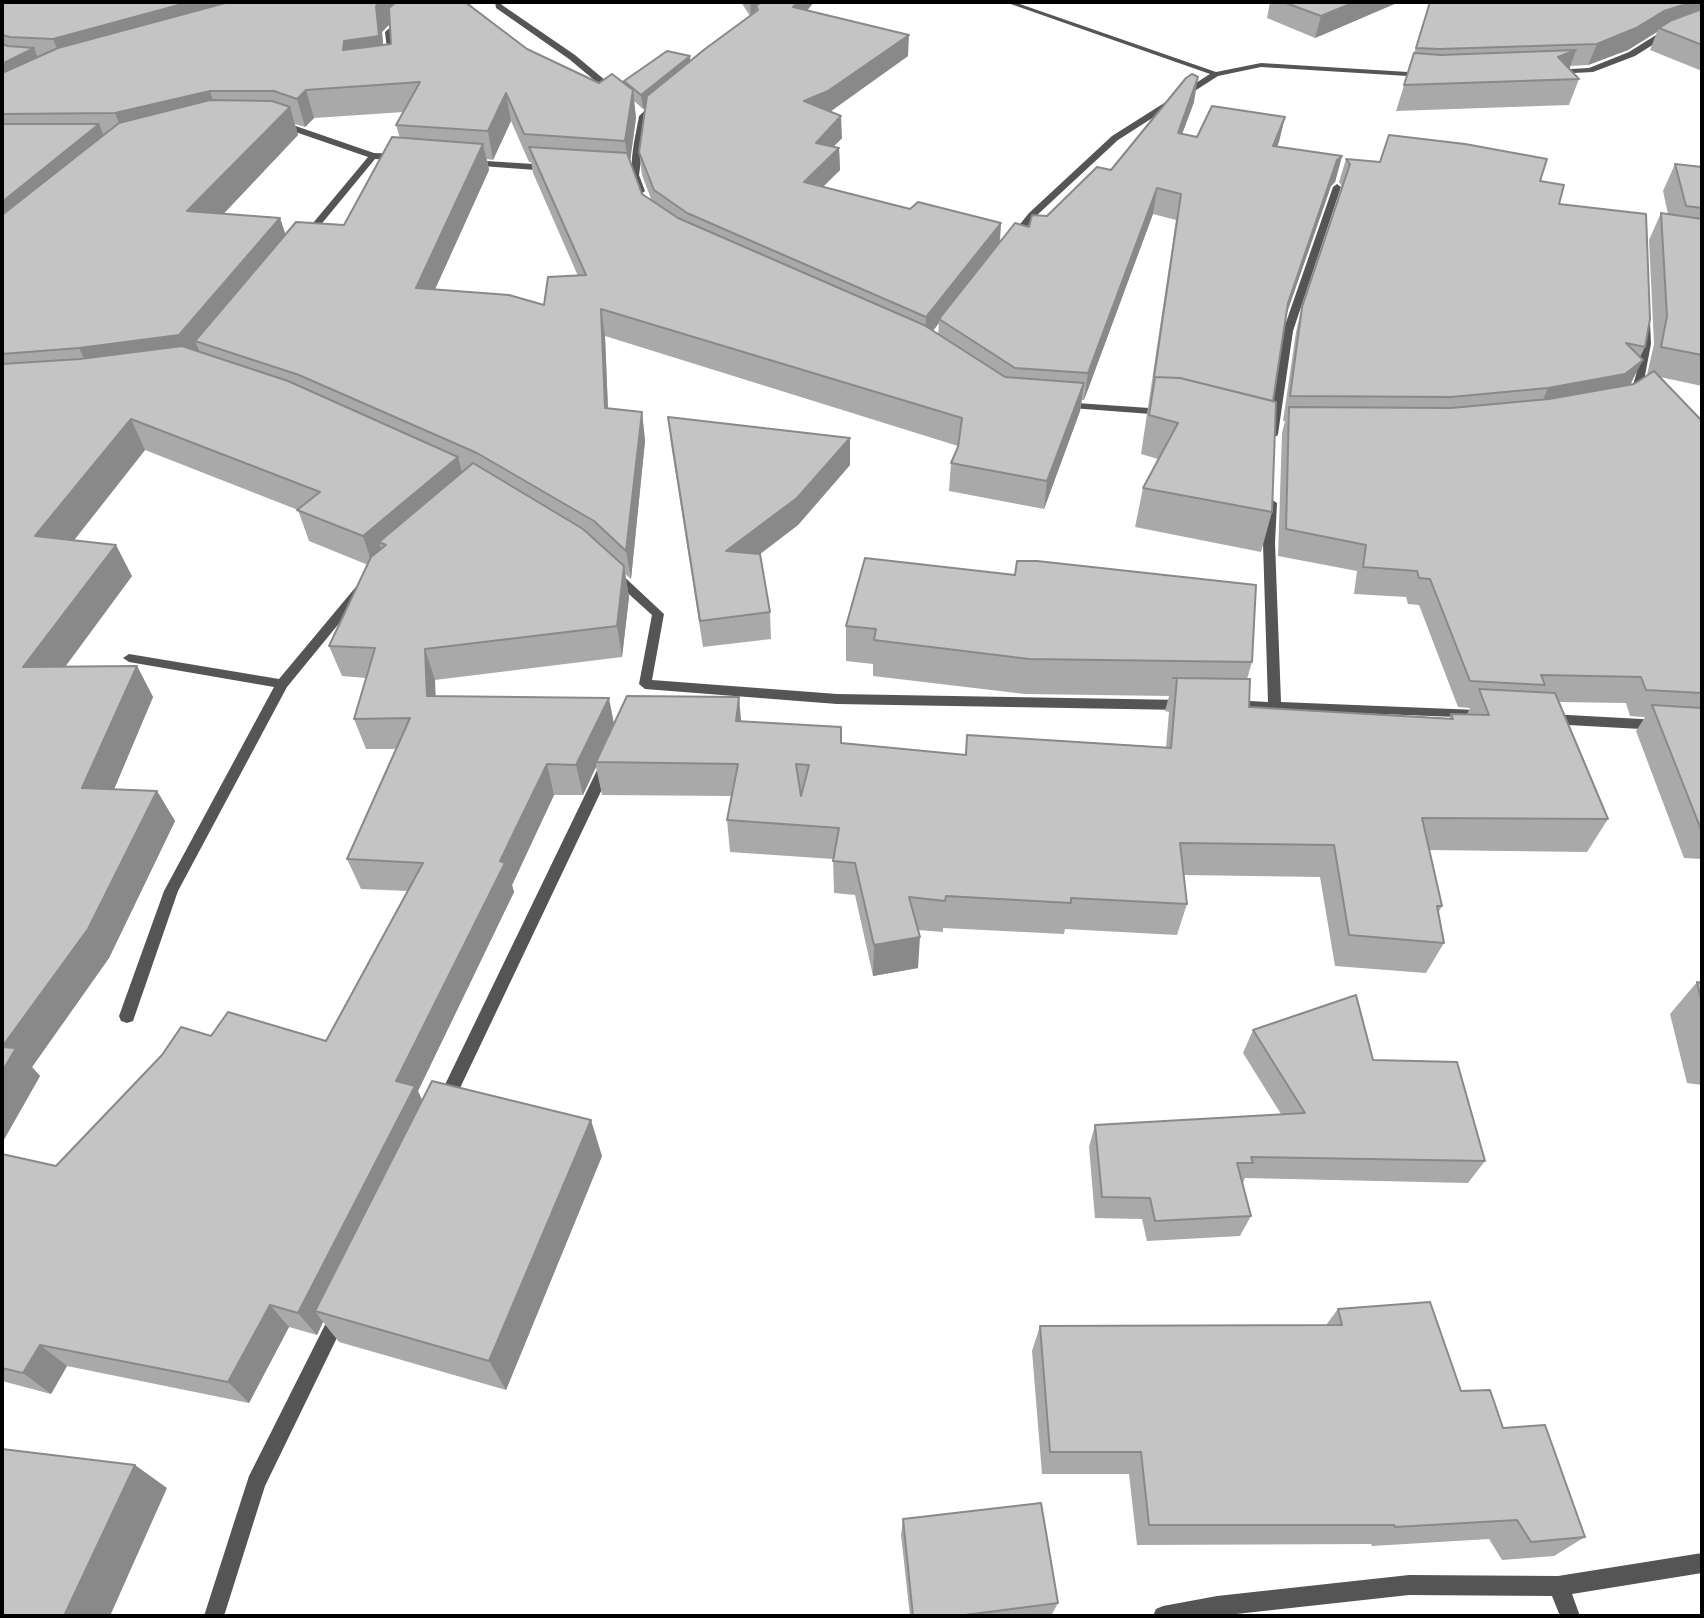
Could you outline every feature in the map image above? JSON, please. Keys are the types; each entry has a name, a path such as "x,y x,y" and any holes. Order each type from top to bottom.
{"street":[{"path":"380,69 392,67 389,32 409,14 417,2"},
{"path":"498,2 514,19 572,57 623,99"},
{"path":"1011,2 1216,74"},
{"path":"1539,72 1590,70 1632,54 1658,37 1702,22"},
{"path":"1008,246 1032,215 1115,138 1216,74 1261,65 1433,76"},
{"path":"646,205 635,175 643,116 663,99"},
{"path":"633,107 643,116"},
{"path":"270,124 282,124 373,156 414,159"},
{"path":"302,242 373,156"},
{"path":"456,162 566,170"},
{"path":"621,174 635,175"},
{"path":"1287,428 1270,437 1288,331 1337,187"},
{"path":"1617,405 1637,391 1646,344 1645,316"},
{"path":"1049,404 1172,412"},
{"path":"1271,490 1269,543 1275,705"},
{"path":"603,564 658,614 642,690 838,699 1192,705"},
{"path":"127,1016 171,891 282,684 358,590 378,573"},
{"path":"129,658 282,684"},
{"path":"1220,705 1275,705 1486,716"},
{"path":"1540,719 1675,726"},
{"path":"439,1115 616,745"},
{"path":"214,1616 256,1483 347,1299"},
{"path":"1163,1616 1217,1606 1409,1585 1558,1586 1702,1563"},
{"path":"1558,1586 1570,1616"}],"building":[{"path":"2,2 190,2 53,39 2,35"},
{"path":"229,2 380,2 376,6 379,36 344,41 343,50 391,44 389,8 396,2 465,2 527,49 599,83 612,74 633,90 625,141 524,134 506,93 488,131 396,125 420,82 306,90 297,99 274,91 210,91 115,113 2,114 2,73 58,48"},
{"path":"761,2 797,2 793,7 909,35 828,91 804,101 841,116 816,143 839,148 804,182 910,209 918,202 1001,223 926,317 687,213 654,190 639,152 647,96 758,10 756,6"},
{"path":"1283,2 1355,2 1321,16"},
{"path":"1430,2 1693,2 1664,11 1636,28 1597,44 1416,48"},
{"path":"1702,9 1702,45 1659,28 1672,20"},
{"path":"2,44 8,46 34,48 2,64"},
{"path":"1576,50 1558,57 1579,79 1404,85 1414,53 1441,55"},
{"path":"667,51 690,56 641,95 624,81"},
{"path":"1192,74 1198,77 1178,133 1197,137 1212,106 1285,117 1273,146 1342,156 1337,160 1288,303 1273,401 1180,378 1154,377 1181,194 1157,188 1088,373 1015,368 939,319 1015,223 1029,227 1032,215 1047,216 1097,167 1111,170"},
{"path":"210,100 272,101 290,107 187,211 280,218 179,335 79,348 2,354 2,215 119,123"},
{"path":"2,124 99,124 2,202"},
{"path":"1389,135 1465,144 1547,159 1540,181 1564,185 1559,204 1646,214 1650,319 1645,347 1626,343 1643,360 1625,374 1548,388 1451,397 1290,396 1302,307 1350,164 1346,159 1380,162"},
{"path":"392,137 483,144 416,288 509,295 544,305 548,277 586,275 529,147 627,153 642,194 678,218 924,325 1005,377 1084,383 1047,481 951,463 958,447 962,418 601,309 605,408 642,412 626,551 594,521 477,453 299,375 195,341 296,222 344,225"},
{"path":"1675,164 1702,167 1702,208 1686,206"},
{"path":"1661,213 1702,219 1702,355 1661,347 1667,316"},
{"path":"182,346 288,381 458,457 363,536 297,510 320,492 131,419 35,536 116,545 23,667 137,666 82,788 157,791 88,929 2,1047 2,364 80,359"},
{"path":"1654,371 1702,421 1702,693 1646,690 1641,677 1541,675 1545,685 1470,681 1430,579 1419,578 1417,571 1363,567 1366,545 1286,529 1289,407 1451,408 1549,399 1634,384"},
{"path":"1155,377 1180,378 1276,402 1272,512 1143,488 1178,423 1149,415"},
{"path":"668,417 850,438 797,498 726,551 760,554 770,612 700,621"},
{"path":"473,463 583,529 624,566 617,626 425,649 427,696 609,698 576,765 547,764 500,861 505,863 396,1081 415,1086 298,1313 270,1305 228,1382 40,1345 23,1373 2,1368 2,1154 56,1166 162,1055 181,1027 211,1036 228,1012 326,1041 423,863 347,859 410,718 354,719 375,648 329,646 371,557 386,545 379,542"},
{"path":"865,558 1015,575 1017,561 1037,561 1256,585 1252,662 1029,659 874,640 876,629 846,626"},
{"path":"1177,678 1250,679 1249,707 1453,719 1451,714 1489,715 1479,689 1555,693 1608,819 1422,818 1442,906 1437,906 1444,943 1349,935 1334,845 1180,843 1187,904 1071,898 1071,903 946,896 945,901 909,897 920,937 874,945 855,863 833,861 839,828 727,820 738,764 596,762 627,696 739,697 736,721 841,727 841,743 966,755 967,735 1171,748","holes":["796,764 809,765 801,796"]},
{"path":"1652,705 1702,708 1702,832"},
{"path":"1697,982 1702,983 1702,1003"},
{"path":"1356,995 1373,1060 1457,1062 1485,1161 1251,1157 1253,1163 1237,1163 1251,1216 1155,1221 1150,1198 1102,1197 1095,1125 1305,1113 1253,1030"},
{"path":"2,1047 16,1048 2,1072"},
{"path":"432,1081 591,1120 489,1361 315,1311"},
{"path":"1430,1302 1461,1391 1490,1390 1503,1428 1545,1425 1585,1537 1531,1542 1517,1520 1395,1527 1149,1525 1141,1452 1050,1452 1040,1326 1342,1325 1338,1309"},
{"path":"2,1449 135,1465 64,1616 2,1616"},
{"path":"1041,1503 1058,1603 957,1616 913,1616 903,1519"}]}
